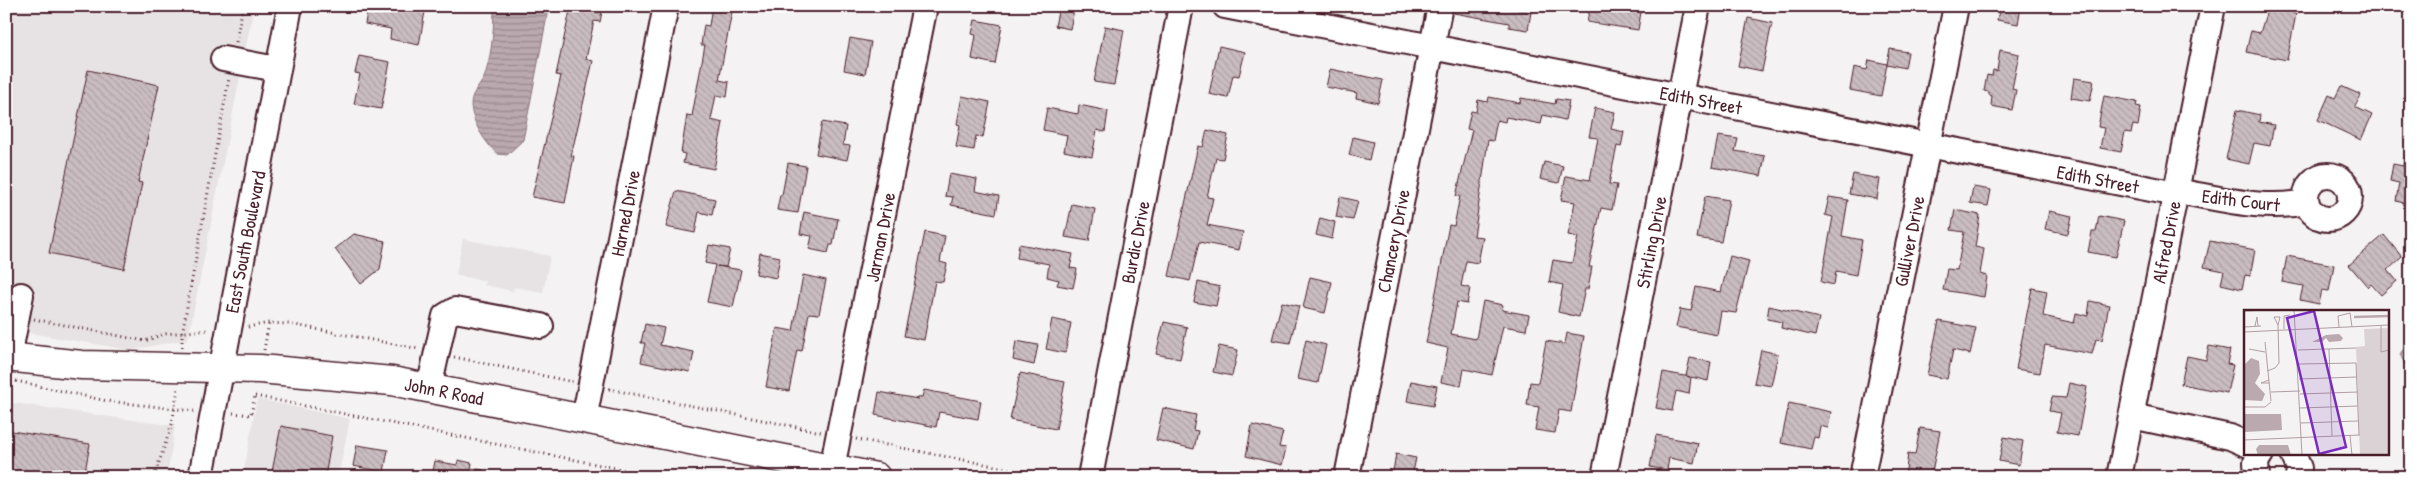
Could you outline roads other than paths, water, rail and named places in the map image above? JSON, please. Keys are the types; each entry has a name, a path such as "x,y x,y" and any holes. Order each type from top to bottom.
{"main road":[{"name":"John R Road","path":"8,365 260,369 348,376 429,388 876,477"}],"street":[{"name":"East South Boulevard","path":"201,477 290,6"},
{"name":"Harned Drive","path":"584,419 666,6"},
{"name":"Jarman Drive","path":"832,468 925,6"},
{"name":"Burdic Drive","path":"1090,477 1181,6"},
{"name":"Edith Street","path":"1225,6 2176,192"},
{"name":"Chancery Drive","path":"1347,477 1440,6"},
{"name":"Stirling Drive","path":"1604,477 1698,6"},
{"name":"Gulliver Drive","path":"1862,477 1956,6"},
{"name":"Alfred Drive","path":"2119,477 2213,6"},
{"path":"228,60 277,69"},
{"name":"Edith Court","path":"2176,192 2263,206 2285,207 2306,202"},
{"path":"8,365 21,296"},
{"path":"429,388 445,316 455,310 541,326"},
{"path":"2132,416 2230,436 2244,443"},
{"path":"2256,477 2256,462 2260,456"},
{"path":"2294,456 2299,468 2298,477"}]}
